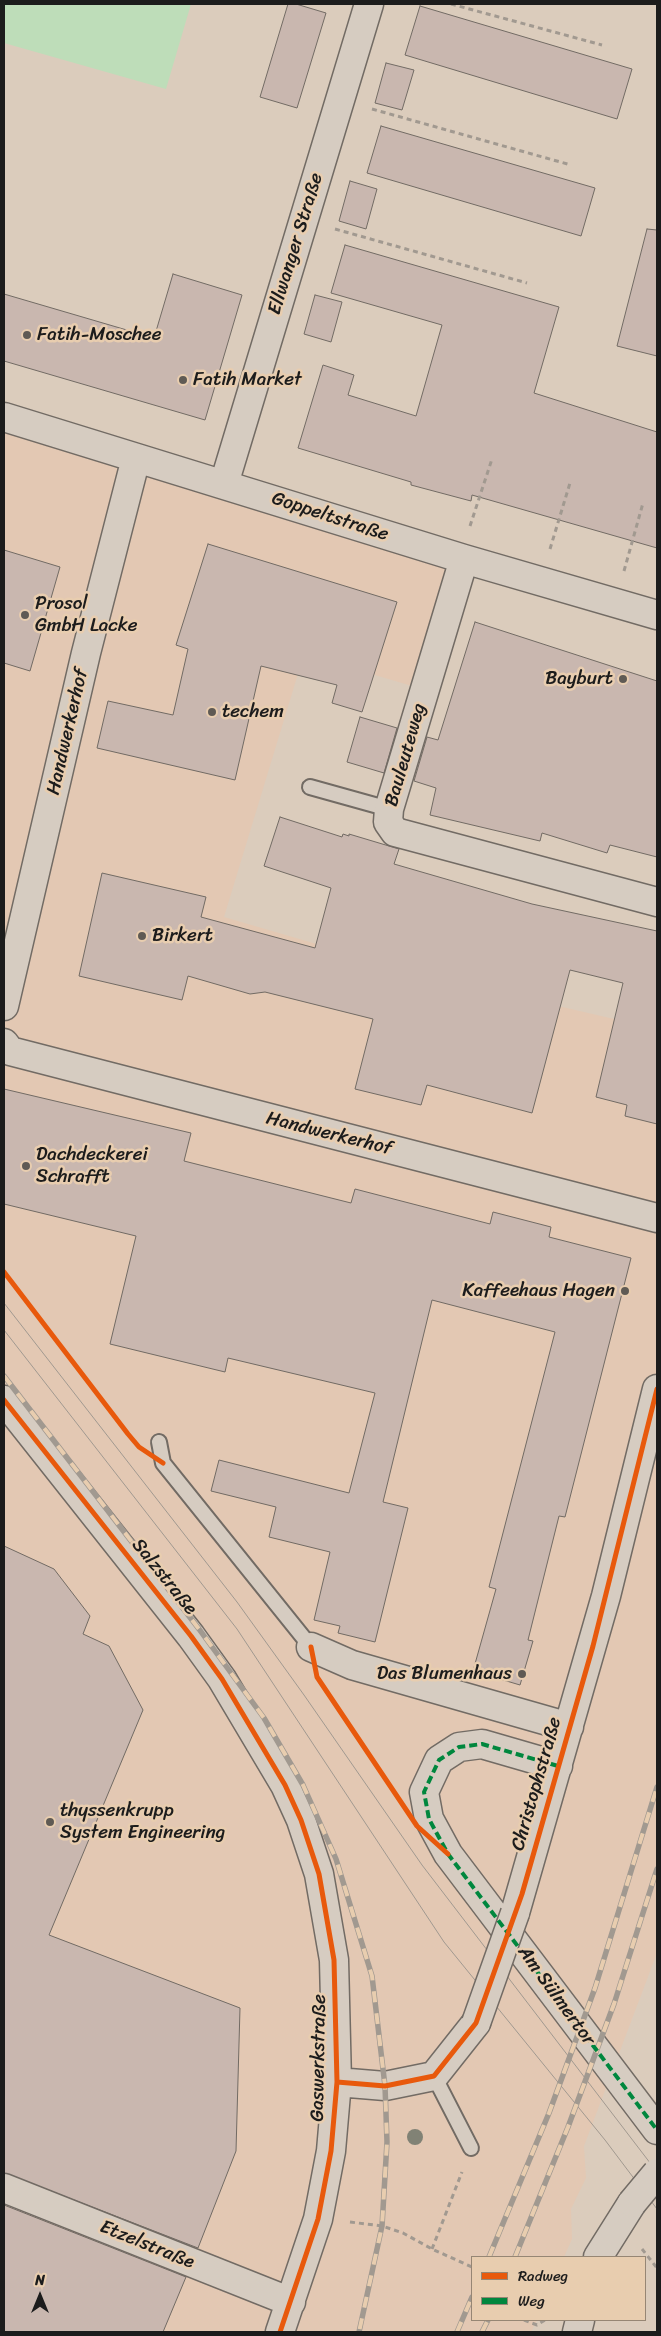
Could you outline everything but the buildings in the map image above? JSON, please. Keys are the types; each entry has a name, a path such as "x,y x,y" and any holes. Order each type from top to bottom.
{"street":[{"name":"Ellwanger Straße","path":"224,484 369,4"},
{"name":"Goppeltstraße","path":"4,417 462,558 657,615"},
{"name":"Handwerkerhof","path":"4,1006 86,653 136,458"},
{"name":"Bauleuteweg","path":"462,558 389,809 388,822 394,832 657,902"},
{"name":"Handwerkerhof","path":"4,1043 10,1051 657,1218"},
{"name":"Christophstraße","path":"434,2076 476,2023 515,1913 606,1596 657,1389"},
{"name":"Salzstraße","path":"4,1400 191,1636 222,1679 285,1785"},
{"path":"311,1647 352,1665 569,1727"},
{"name":"Am Sülmertor","path":"558,1766 482,1744 459,1747 439,1760 424,1792 429,1819 448,1854 639,2109 657,2130"},
{"name":"Gaswerkstraße","path":"280,2332 318,2219 331,2151 337,2082 334,1960 319,1874 301,1820 285,1785"},
{"path":"337,2082 385,2086 434,2076"},
{"path":"599,2256 632,2204 657,2173"},
{"name":"Etzelstraße","path":"4,2188 291,2302"}],"lane":[{"path":"310,787 389,809"},
{"path":"159,1442 162,1463 311,1647"},
{"path":"434,2076 471,2148"}],"path":[{"path":"451,4 602,45"},
{"path":"340,100 571,165"},
{"path":"303,219 527,283"},
{"path":"462,558 492,459"},
{"path":"540,581 570,483"},
{"path":"614,603 643,503"},
{"path":"432,2249 471,2148"},
{"path":"382,2226 403,2233 432,2249 471,2267"},
{"path":"527,2321 537,2325 543,2321"}],"shaded area":[{"path":"4,412 451,568 412,686 304,654 224,917 416,973 657,1029 657,1953 584,2146 586,2178 571,2209 572,2239 564,2256 471,2256 471,2321 536,2321 531,2332 4,2332"}],"green space":[{"path":"4,4 191,4 166,89 4,43"}],"tram line":[{"path":"4,1303 237,1602 422,1865 657,2172"},
{"path":"4,1330 237,1629 444,1942 605,2140 657,2209"}],"railway":[{"path":"4,1376 199,1629 264,1718 303,1785 336,1859 372,1976 385,2086 387,2142 382,2226 359,2332"},
{"path":"489,2256 549,2113 595,1988 657,1787"},
{"path":"515,2256 568,2127 614,2004 657,1869"},
{"path":"457,2332 471,2299"},
{"path":"482,2332 488,2321"}],"marked path":[{"path":"558,1766 482,1744 459,1747 439,1760 424,1792 429,1819 448,1854 657,2130"}],"cycle path":[{"path":"4,1272 128,1434 139,1447 163,1463"},
{"path":"337,2082 385,2086 434,2076 476,2023 522,1894 593,1646 657,1389"},
{"path":"4,1400 191,1636 222,1679 285,1785 301,1820 319,1874 334,1960 337,2082 331,2151 318,2219 280,2332"},
{"path":"311,1647 317,1677 417,1826 448,1854"}],"place":[{"name":"Fatih-Moschee","path":"27,335"},
{"name":"Fatih Market","path":"183,380"},
{"name":"Prosol GmbH Lacke","path":"25,615"},
{"name":"Bayburt","path":"623,679"},
{"name":"techem","path":"212,712"},
{"name":"Birkert","path":"142,936"},
{"name":"Dachdeckerei Schrafft","path":"26,1166"},
{"name":"Kaffeehaus Hagen","path":"625,1291"},
{"name":"Das Blumenhaus","path":"522,1674"},
{"name":"thyssenkrupp System Engineering","path":"50,1822"}]}
